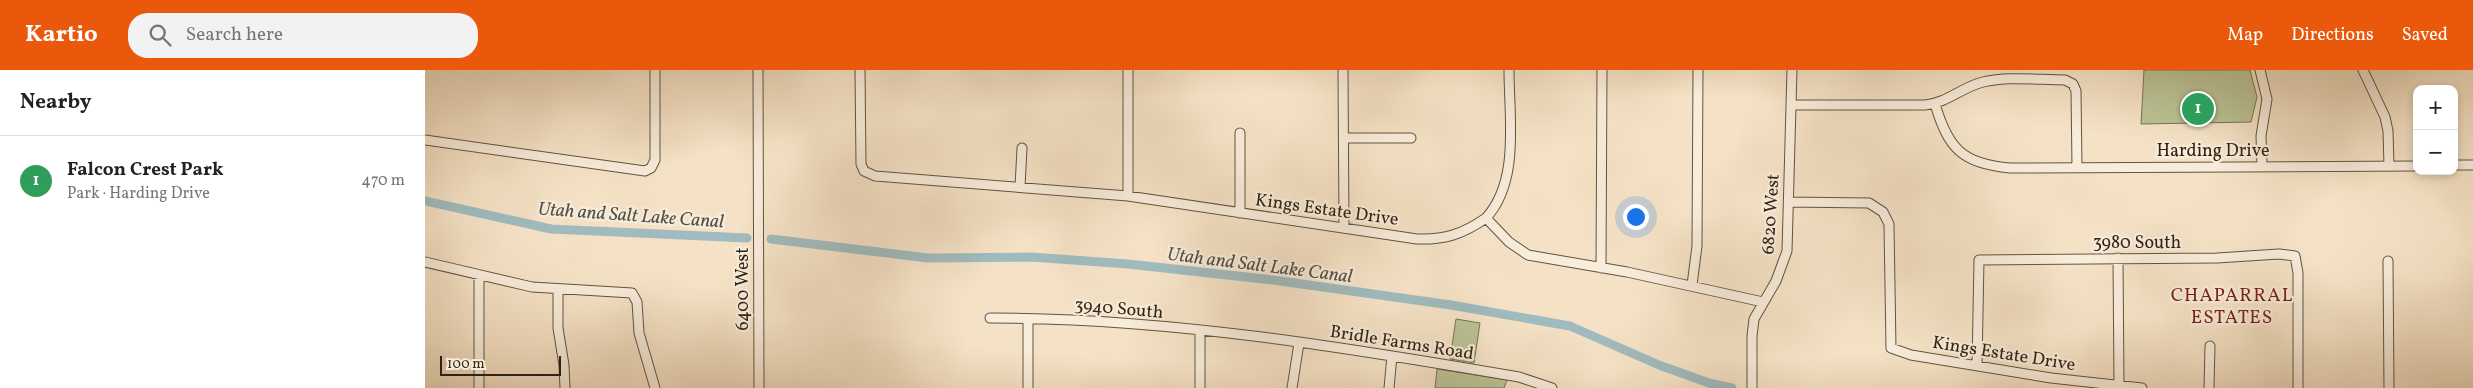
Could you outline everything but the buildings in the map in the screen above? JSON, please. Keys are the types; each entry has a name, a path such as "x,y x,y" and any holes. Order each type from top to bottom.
{"street":[{"path":"425,140 639,172 651,168 655,157 655,70"},
{"name":"6400 West","path":"758,70 759,388"},
{"name":"Kings Estate Drive","path":"861,70 861,160 864,171 875,176 1127,196 1417,239 1437,240 1457,236 1486,218"},
{"path":"1127,196 1128,70"},
{"path":"1343,70 1344,228"},
{"path":"1509,70 1508,177 1500,198 1486,218 1509,242 1528,255 1692,286 1763,302"},
{"path":"1601,268 1602,70"},
{"path":"1692,286 1697,246 1698,70"},
{"name":"6820 West","path":"1752,385 1751,336 1754,319 1775,280 1787,251 1792,70"},
{"path":"2260,70 2267,99 2261,136 2262,166"},
{"path":"2363,70 2387,124 2389,166"},
{"path":"1792,105 1935,104 1969,87 1991,80 2065,80 2071,82 2075,87 2077,167"},
{"name":"Harding Drive","path":"1935,104 1947,137 1969,159 1987,166 2010,168 2413,166"},
{"path":"1241,133 1241,213"},
{"path":"1344,138 1411,138"},
{"path":"1020,187 1022,148"},
{"path":"2458,165 2473,165"},
{"name":"Kings Estate Drive","path":"1789,202 1869,203 1883,212 1889,224 1891,348 1911,355 1977,366 2142,388"},
{"name":"3980 South","path":"1977,366 1979,260 2217,258 2279,254 2295,256 2298,273 2298,388"},
{"path":"2118,258 2119,386"},
{"path":"2389,261 2389,388"},
{"path":"425,262 479,276 558,289 632,293 637,302 639,333 655,388"},
{"path":"479,276 479,388"},
{"path":"558,289 558,328 564,365 565,388"},
{"name":"3940 South","path":"990,318 1063,319 1246,334"},
{"path":"1028,318 1028,388"},
{"path":"1200,331 1201,388"},
{"name":"Bridle Farms Road","path":"1246,334 1519,377 1553,388"},
{"path":"1292,388 1299,343"},
{"path":"2209,388 2210,346"},
{"path":"1389,388 1392,356"}],"green space":[{"path":"2144,70 2250,70 2257,97 2251,122 2141,124"},
{"path":"1456,319 1480,323 1474,363 1450,359"},
{"path":"1437,369 1507,380 1504,388 1435,388"}],"waterway":[{"name":"Utah and Salt Lake Canal","path":"425,201 551,229 747,238"},
{"name":"Utah and Salt Lake Canal","path":"771,239 928,258 1031,257 1128,264 1273,280 1451,305 1570,326 1659,365 1709,383 1732,388"}],"place":[{"name":"Falcon Crest Park","path":"2198,109"}],"district":[{"name":"CHAPARRAL ESTATES","path":"2232,305"}]}
